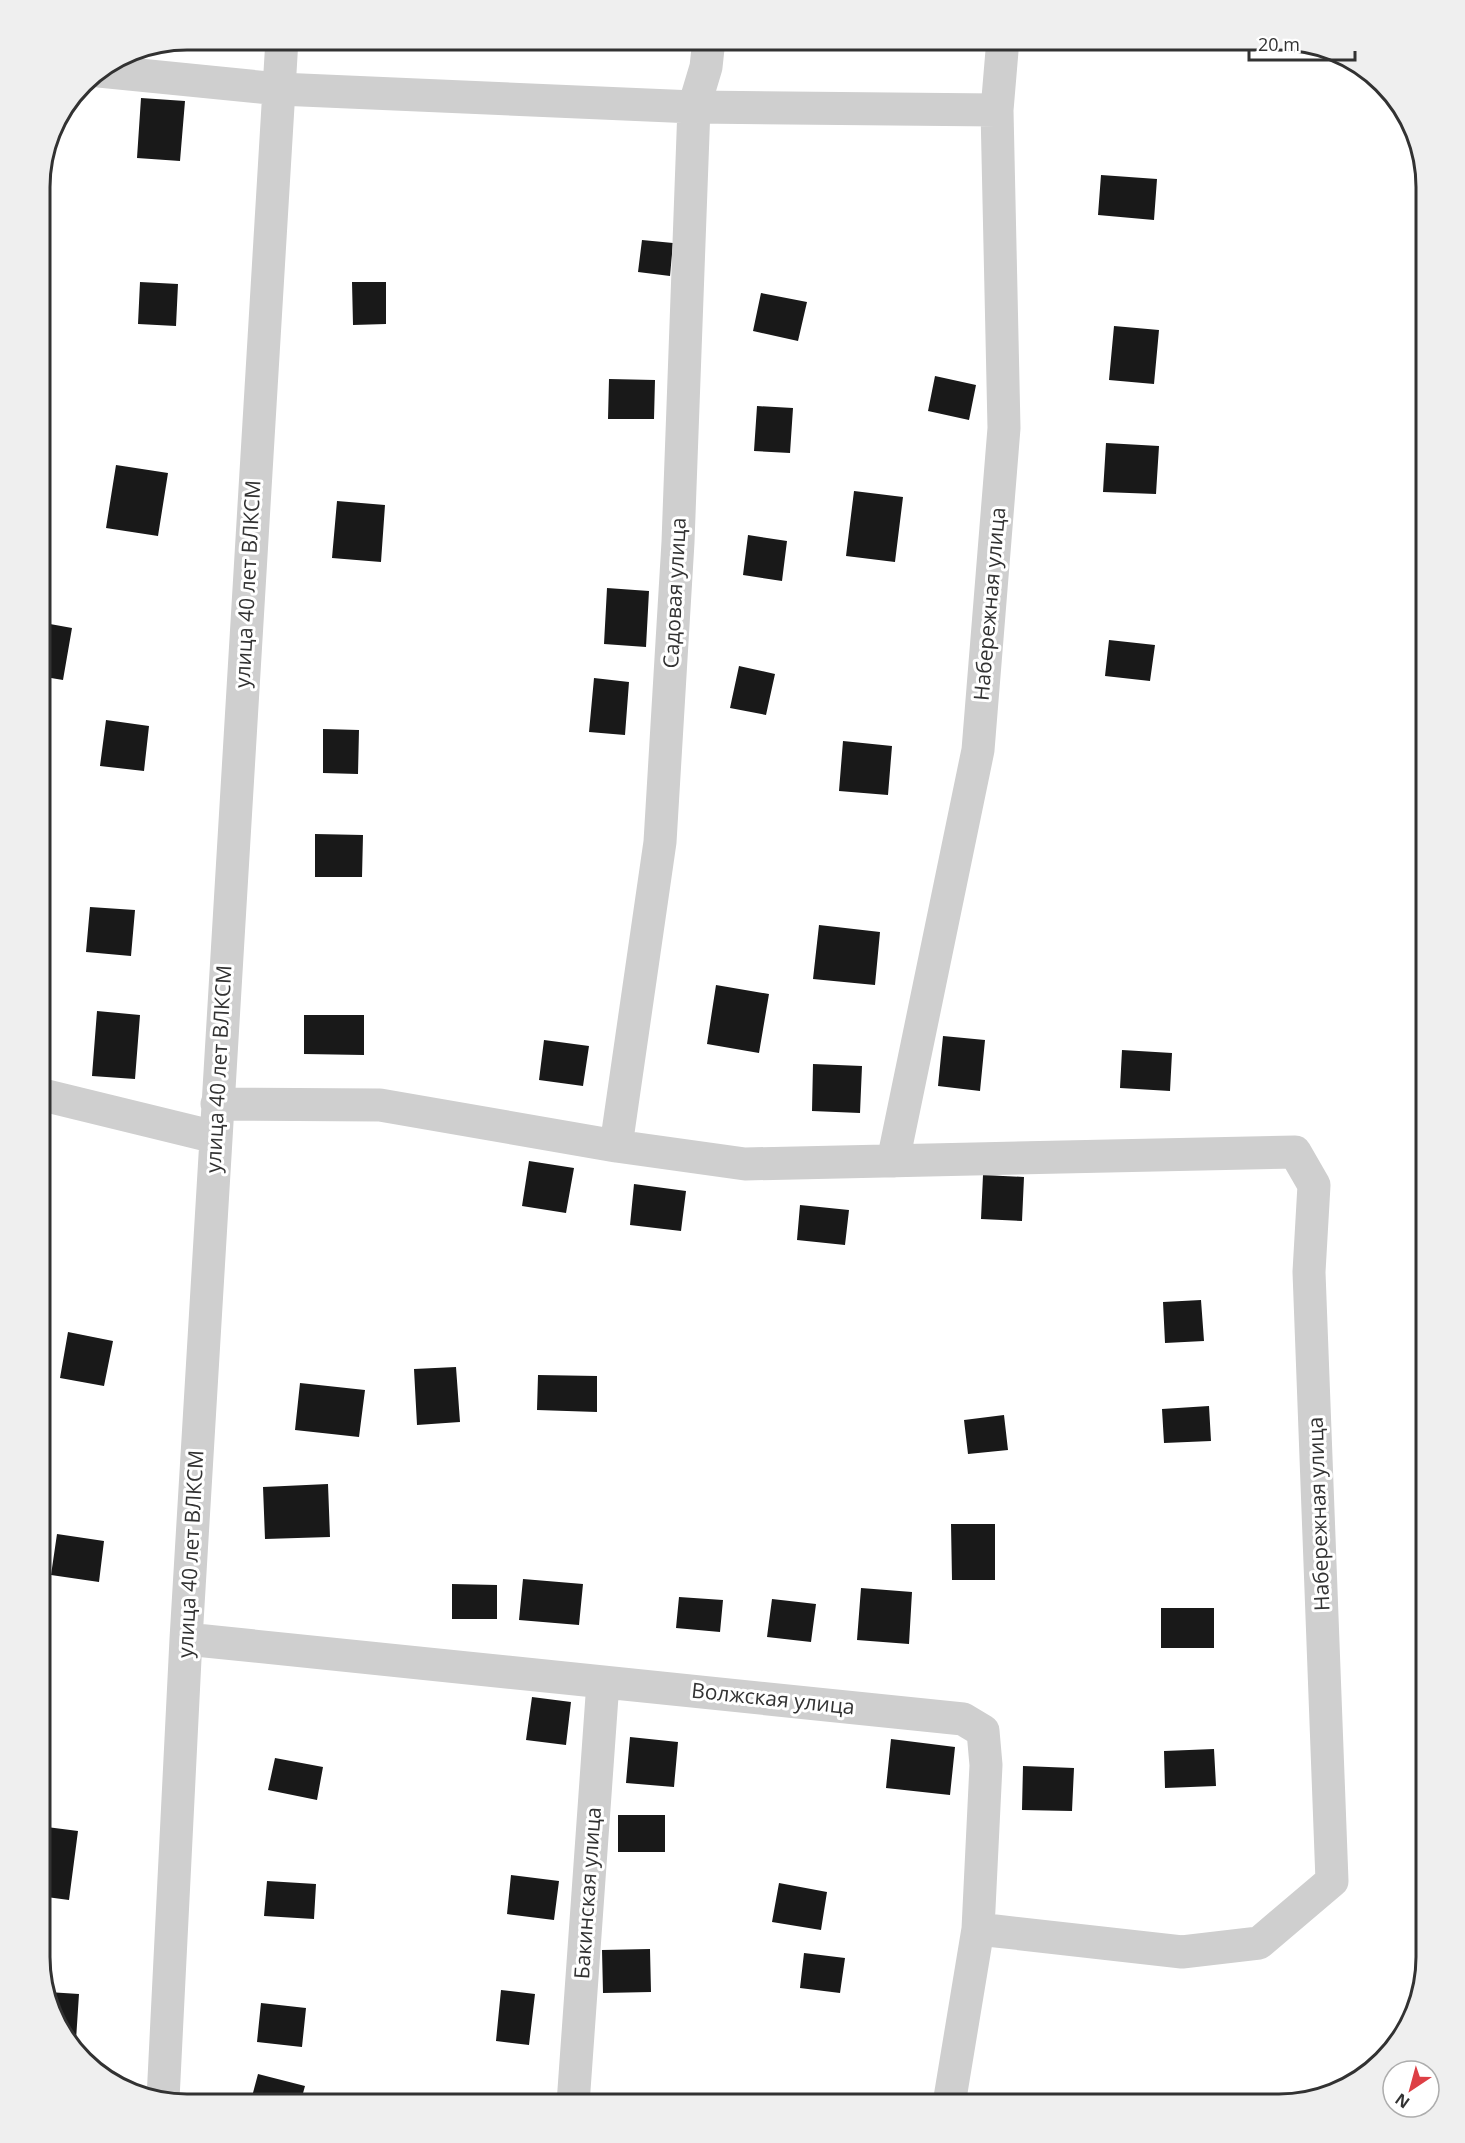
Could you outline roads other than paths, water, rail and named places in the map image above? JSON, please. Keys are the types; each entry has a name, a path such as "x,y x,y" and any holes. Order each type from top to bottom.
{"street":[{"name":"улица 40 лет ВЛКСМ","path":"163,2091 215,1137 281,49"},
{"name":"Садовая улица","path":"616,1146 660,842 678,542 694,107 706,67 709,49"},
{"name":"Набережная улица","path":"978,1929 1182,1953 1260,1943 1332,1881 1310,1272 1314,1185 1295,1152 892,1161 978,750 1004,428 997,110 1002,50"},
{"path":"111,72 279,89 694,107 997,110"},
{"path":"50,1097 215,1137"},
{"path":"217,1104 380,1105 616,1146 745,1164 892,1161"},
{"name":"Волжская улица","path":"186,1640 963,1719 983,1731 986,1765 978,1929 951,2094"},
{"name":"Бакинская улица","path":"574,2093 603,1682"}]}
